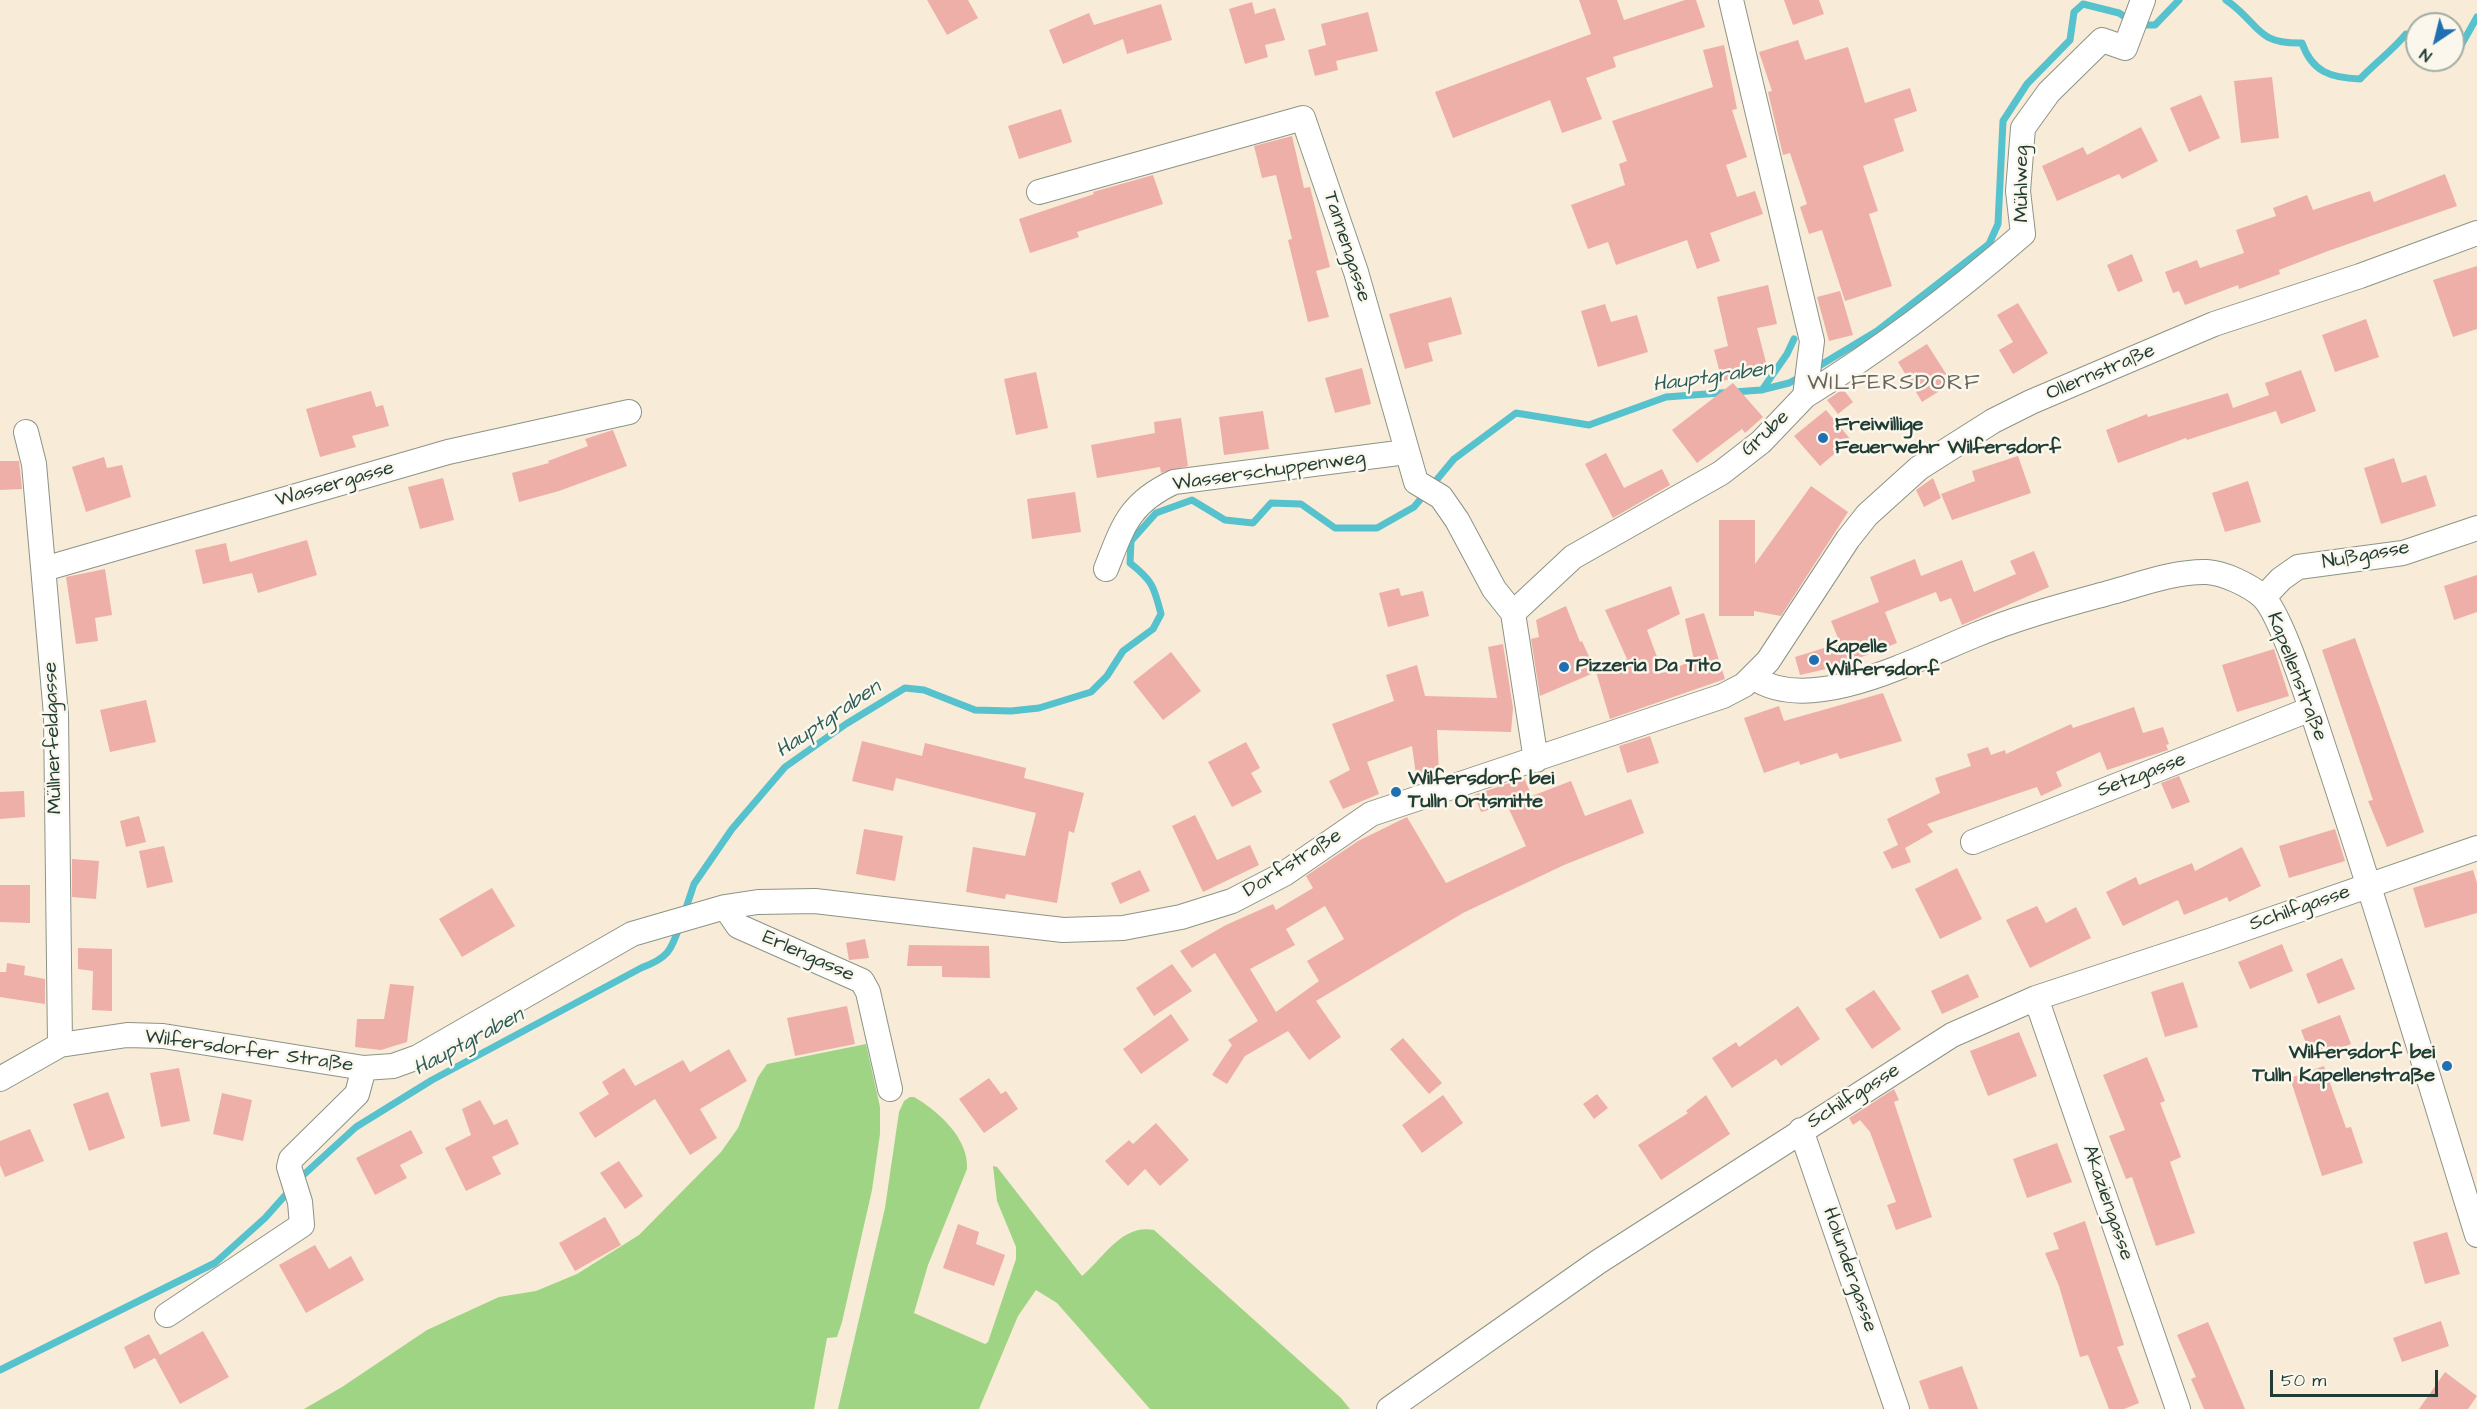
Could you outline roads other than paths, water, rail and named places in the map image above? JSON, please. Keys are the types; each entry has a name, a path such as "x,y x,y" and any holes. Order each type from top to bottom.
{"street":[{"path":"1731,0 1812,341 1806,390"},
{"name":"Mühlweg","path":"1806,390 1859,363 1911,326 2023,234 2018,191 2023,128 2049,92 2102,40 2125,48 2141,4"},
{"name":"Tannengasse","path":"1038,192 1303,118 1356,272 1416,482 1441,497 1457,520 1494,589 1513,614"},
{"name":"Ollernstraße","path":"1754,678 1768,661 1848,539 1867,515 1919,468 1993,422 2031,402 2214,324 2360,276 2477,232"},
{"name":"Grube","path":"1513,614 1573,557 1721,473 1761,442 1806,390"},
{"name":"Wassergasse","path":"44,569 448,452 629,412"},
{"name":"Müllnerfeldgasse","path":"27,432 34,464 56,715 60,1045"},
{"name":"Wasserschuppenweg","path":"1106,569 1126,519 1153,492 1174,482 1406,452"},
{"name":"Nußgasse","path":"2264,597 2281,579 2298,567 2403,553 2477,528"},
{"name":"Kapellenstraße","path":"1754,678 1774,688 1792,690 1834,686 1884,675 2022,617 2157,579 2208,572 2235,580 2264,597 2281,628 2311,709 2370,885 2477,1235"},
{"path":"1513,614 1536,760"},
{"name":"Dorfstraße","path":"632,933 696,914 758,902 815,901 1063,930 1123,928 1180,917 1232,901 1284,874 1371,814 1729,694 1754,678"},
{"name":"Setzgasse","path":"1973,842 2311,709"},
{"name":"Schilfgasse","path":"1389,1409 1598,1263 1952,1035 2036,998 2477,848"},
{"name":"Erlengasse","path":"725,907 738,926 862,981 868,992 890,1089"},
{"name":"Wilfersdorfer Straße","path":"0,1079 60,1045 127,1035 163,1036 364,1068 393,1066 418,1057 632,933"},
{"name":"Akaziengasse","path":"2036,998 2178,1409"},
{"name":"Wilfersdorfer Straße","path":"167,1315 302,1225 300,1202 291,1176 291,1159 357,1094 364,1068"},
{"name":"Holundergasse","path":"1801,1131 1897,1409"}],"waterway":[{"name":"Hauptgraben","path":"1814,369 1877,331 1989,244 1998,224 2003,121 2027,84 2070,40 2074,12 2083,4 2119,13 2137,25 2155,25 2179,0"},
{"name":"Hauptgraben","path":"2226,0 2266,36 2275,40 2302,43 2306,53 2317,67 2340,77 2360,79 2405,35"},
{"name":"Hauptgraben","path":"2465,38 2477,17"},
{"path":"1762,390 1787,354 1794,339"},
{"name":"Hauptgraben","path":"684,914 694,884 732,829 785,767 846,724 905,688 924,690 975,710 1011,711 1039,708 1091,692 1107,676 1123,651 1153,629 1161,614 1152,585 1130,563 1131,541 1156,513 1192,500 1225,520 1253,523 1271,503 1301,504 1335,528 1377,528 1414,507 1454,459 1516,413 1589,425 1666,397 1761,390 1789,383 1802,376"},
{"name":"Hauptgraben","path":"299,1179 356,1127 432,1080 657,961 671,947 680,925"},
{"name":"Hauptgraben","path":"0,1370 215,1263 265,1218 290,1190"}],"place":[{"name":"Freiwillige Feuerwehr Wilfersdorf","path":"1823,438"},
{"name":"Kapelle Wilfersdorf","path":"1814,660"},
{"name":"Pizzeria Da Tito","path":"1564,667"},
{"name":"Wilfersdorf bei Tulln Ortsmitte","path":"1396,792"},
{"name":"Wilfersdorf bei Tulln Kapellenstraße","path":"2447,1066"}],"district":[{"name":"WILFERSDORF","path":"1894,384"}]}
